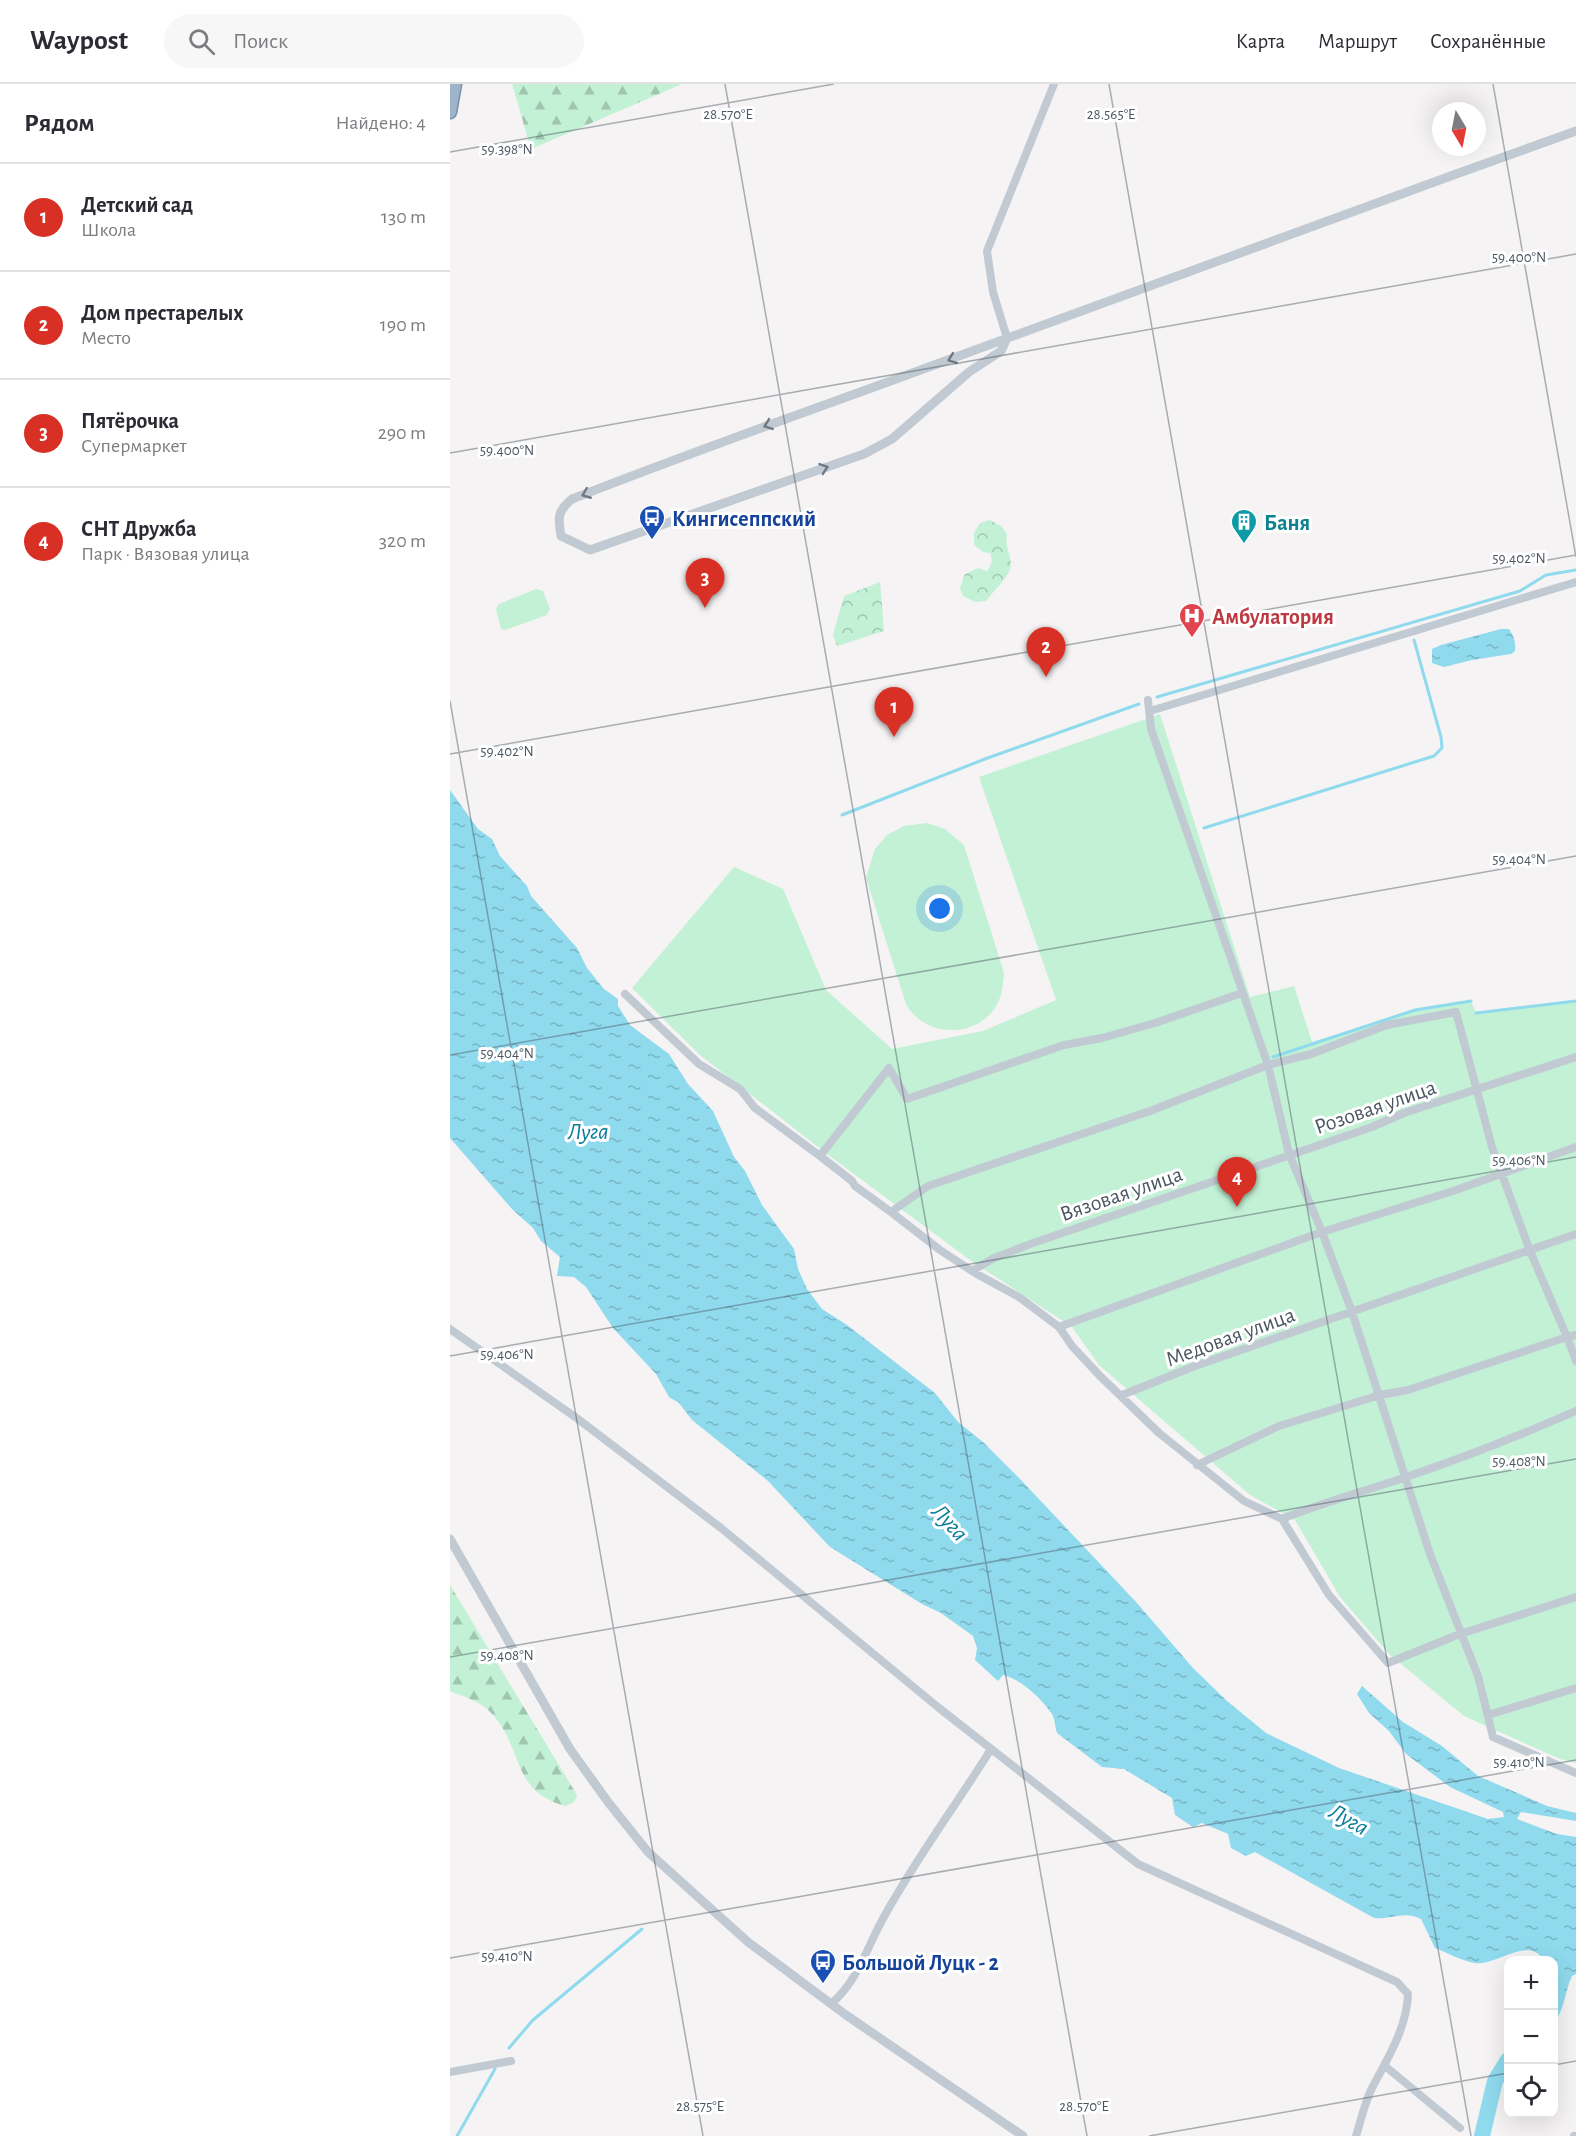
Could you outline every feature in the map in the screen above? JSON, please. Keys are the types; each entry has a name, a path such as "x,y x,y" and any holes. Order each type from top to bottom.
{"highway":[{"path":"450,112 455,84"}],"street":[{"path":"1054,84 987,251 993,292 1006,338 1001,351 969,372 892,439 864,454 590,550 561,536 557,516 562,507 572,499 1006,338 1576,131"},
{"path":"1150,711 1576,582"},
{"path":"1148,700 1151,729 1268,1065 1287,1155 1322,1232 1352,1312 1430,1554 1478,1676 1493,1737 1576,1773"},
{"path":"820,1156 889,1068 907,1099 1064,1045 1102,1038 1155,1023 1242,993"},
{"path":"625,994 699,1064 740,1089 755,1108 852,1180 855,1186 972,1271 1019,1297 1059,1327 1072,1346 1159,1433 1197,1465 1244,1502 1282,1519 1329,1595 1388,1663 1460,1634 1576,1597"},
{"path":"891,1212 928,1186 1150,1111 1268,1065 1311,1054 1388,1025 1456,1012 1502,1174 1530,1251 1576,1361"},
{"name":"Розовая улица","path":"1287,1155 1576,1058"},
{"path":"1059,1327 1322,1232 1502,1174 1576,1147"},
{"name":"Вязовая улица","path":"972,1271 994,1258 1033,1243 1287,1155"},
{"name":"Медовая улица","path":"1122,1395 1195,1366 1576,1234"},
{"path":"450,1329 578,1419 721,1528 991,1749 1138,1864 1396,1982 1408,1994 1408,2008 1385,2066 1372,2088 1356,2136"},
{"path":"1197,1465 1279,1426 1380,1395 1408,1390 1576,1335"},
{"path":"1282,1519 1498,1444 1576,1411"},
{"path":"450,1539 570,1749 608,1803 648,1852 748,1942 831,2004 1023,2136"},
{"path":"1488,1715 1576,1688"},
{"path":"831,2004 844,1992 865,1958 883,1916 991,1749"},
{"path":"450,2072 511,2061"},
{"path":"1385,2066 1460,2128"}],"green space":[{"path":"512,84 682,84 531,149"},
{"path":"990,520 1001,526 1007,534 1011,564 1005,578 986,601 975,602 963,596 960,588 965,574 978,568 987,571 991,565 990,553 983,552 974,545 974,533 980,523"},
{"path":"880,582 884,631 837,646 833,635 844,596"},
{"path":"536,589 543,591 550,609 547,615 505,630 501,629 496,609 499,604"},
{"path":"1160,714 1250,997 1294,986 1312,1042 1415,1010 1471,1001 1476,1013 1576,1001 1576,1763 1560,1759 1464,1716 1389,1654 1340,1597 1295,1520 1250,1495 1099,1365 1072,1327 970,1260 827,1154 700,1055 632,988 734,867 783,889 826,990 892,1049 983,1031 1056,1000 979,777"},
{"path":"927,823 945,829 964,845 1004,973 1001,996 995,1008 986,1018 962,1029 936,1028 924,1023 906,1004 866,878 875,849 887,835 904,826"},
{"path":"450,1585 577,1795 574,1802 566,1806 548,1799 535,1789 519,1765 500,1723 488,1710 475,1701 450,1691"}],"water":[{"path":"1501,629 1509,629 1513,637 1515,651 1511,654 1444,667 1432,663 1432,649"},
{"name":"Луга","path":"450,790 478,829 492,839 500,856 527,886 531,896 577,948 587,968 604,989 618,999 618,1006 630,1025 669,1054 688,1084 713,1111 734,1157 745,1171 762,1205 794,1249 798,1269 807,1289 822,1309 847,1325 935,1393 958,1422 983,1442 1021,1480 1137,1603 1193,1668 1227,1701 1266,1733 1339,1768 1488,1819 1504,1817 1503,1812 1450,1787 1406,1754 1389,1731 1369,1713 1357,1694 1362,1686 1403,1722 1442,1746 1478,1776 1547,1806 1576,1813 1576,1821 1521,1812 1517,1819 1557,1834 1576,1837 1576,1974 1572,1976 1558,2016 1558,1956 1540,1956 1530,1950 1512,1953 1484,1963 1470,1962 1455,1957 1435,1948 1421,1919 1409,1915 1374,1918 1255,1852 1246,1856 1231,1848 1228,1834 1202,1823 1193,1827 1175,1815 1172,1798 1124,1769 1102,1767 1057,1733 1052,1714 1030,1690 1003,1675 998,1681 975,1660 977,1648 973,1636 941,1613 922,1604 830,1547 768,1481 692,1420 679,1403 669,1397 656,1374 613,1328 586,1287 574,1277 557,1276 560,1257 541,1241 533,1228 512,1209 450,1138"}],"waterway":[{"path":"1157,697 1520,591 1546,575 1576,570"},
{"path":"1204,828 1434,756 1442,748 1441,737 1414,640"},
{"path":"842,815 985,759 1139,704"},
{"path":"1273,1057 1415,1010 1471,1001"},
{"path":"1476,1013 1576,1001"},
{"path":"509,2048 533,2020 642,1929"},
{"path":"1482,2136 1495,2081 1506,2064"},
{"path":"457,2136 495,2069"}],"place":[{"name":"Кингисеппский","path":"652,541"},
{"name":"Баня","path":"1244,545"},
{"name":"Пятёрочка","path":"705,608"},
{"name":"Амбулатория","path":"1192,639"},
{"name":"Дом престарелых","path":"1046,677"},
{"name":"Детский сад","path":"894,737"},
{"name":"СНТ Дружба","path":"1237,1207"},
{"name":"Большой Луцк - 2","path":"823,1985"}]}
